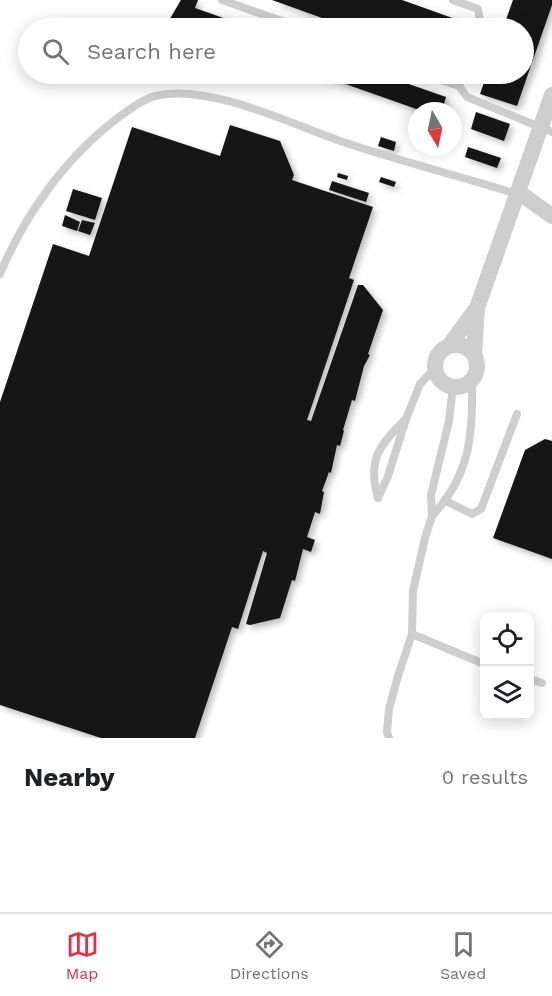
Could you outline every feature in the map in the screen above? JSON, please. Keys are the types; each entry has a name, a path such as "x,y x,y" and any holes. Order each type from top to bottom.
{"street":[{"path":"477,308 449,346 438,355 435,368 441,380 453,387 472,380 477,367 474,354 477,308 517,194 546,129 552,95"},
{"path":"517,194 524,196 552,216"},
{"path":"449,346 462,346 474,354"}],"lane":[{"path":"222,0 273,18"},
{"path":"453,0 478,9 480,18"},
{"path":"453,84 459,86 467,97 546,129"},
{"path":"0,274 12,245 28,217 68,165 108,125 154,96 175,94 219,98 344,142 517,194"},
{"path":"406,418 386,438 379,449 373,469 378,498 420,384 435,368"},
{"path":"432,516 446,501 462,469 473,425 472,380"},
{"path":"389,738 387,732 389,709 412,634 413,591 424,538 432,516 432,488 447,431 453,387"},
{"path":"446,501 472,514 481,509 517,414"},
{"path":"412,634 480,662"},
{"path":"534,680 542,683"}],"building":[{"path":"181,0 198,0 195,8 224,18 170,18"},
{"path":"272,0 402,0 452,18 322,18"},
{"path":"513,0 552,0 534,57 534,18 507,18"},
{"path":"345,84 409,84 446,97 445,102 408,102 408,106"},
{"path":"484,84 525,84 517,106 480,94"},
{"path":"476,112 510,124 504,141 471,129"},
{"path":"230,125 280,141 294,175 292,180 373,207 349,278 354,280 307,420 311,421 358,285 363,285 383,310 355,401 352,400 340,446 337,445 331,473 329,472 322,491 324,492 320,514 315,512 307,537 315,540 311,552 303,549 295,581 292,580 280,618 246,624 267,553 263,551 238,629 232,627 195,738 101,738 0,705 0,402 53,244 89,256 132,127 220,156"},
{"path":"381,137 396,142 394,151 378,146"},
{"path":"468,147 501,158 497,168 465,157"},
{"path":"338,173 348,176 347,180 337,177"},
{"path":"381,177 396,182 394,187 379,182"},
{"path":"332,181 369,193 366,202 329,190"},
{"path":"73,189 102,198 95,220 66,211"},
{"path":"65,215 80,222 77,231 62,226"},
{"path":"82,220 95,223 90,235 78,231"},
{"path":"545,439 552,441 552,559 493,538 525,450"}]}
